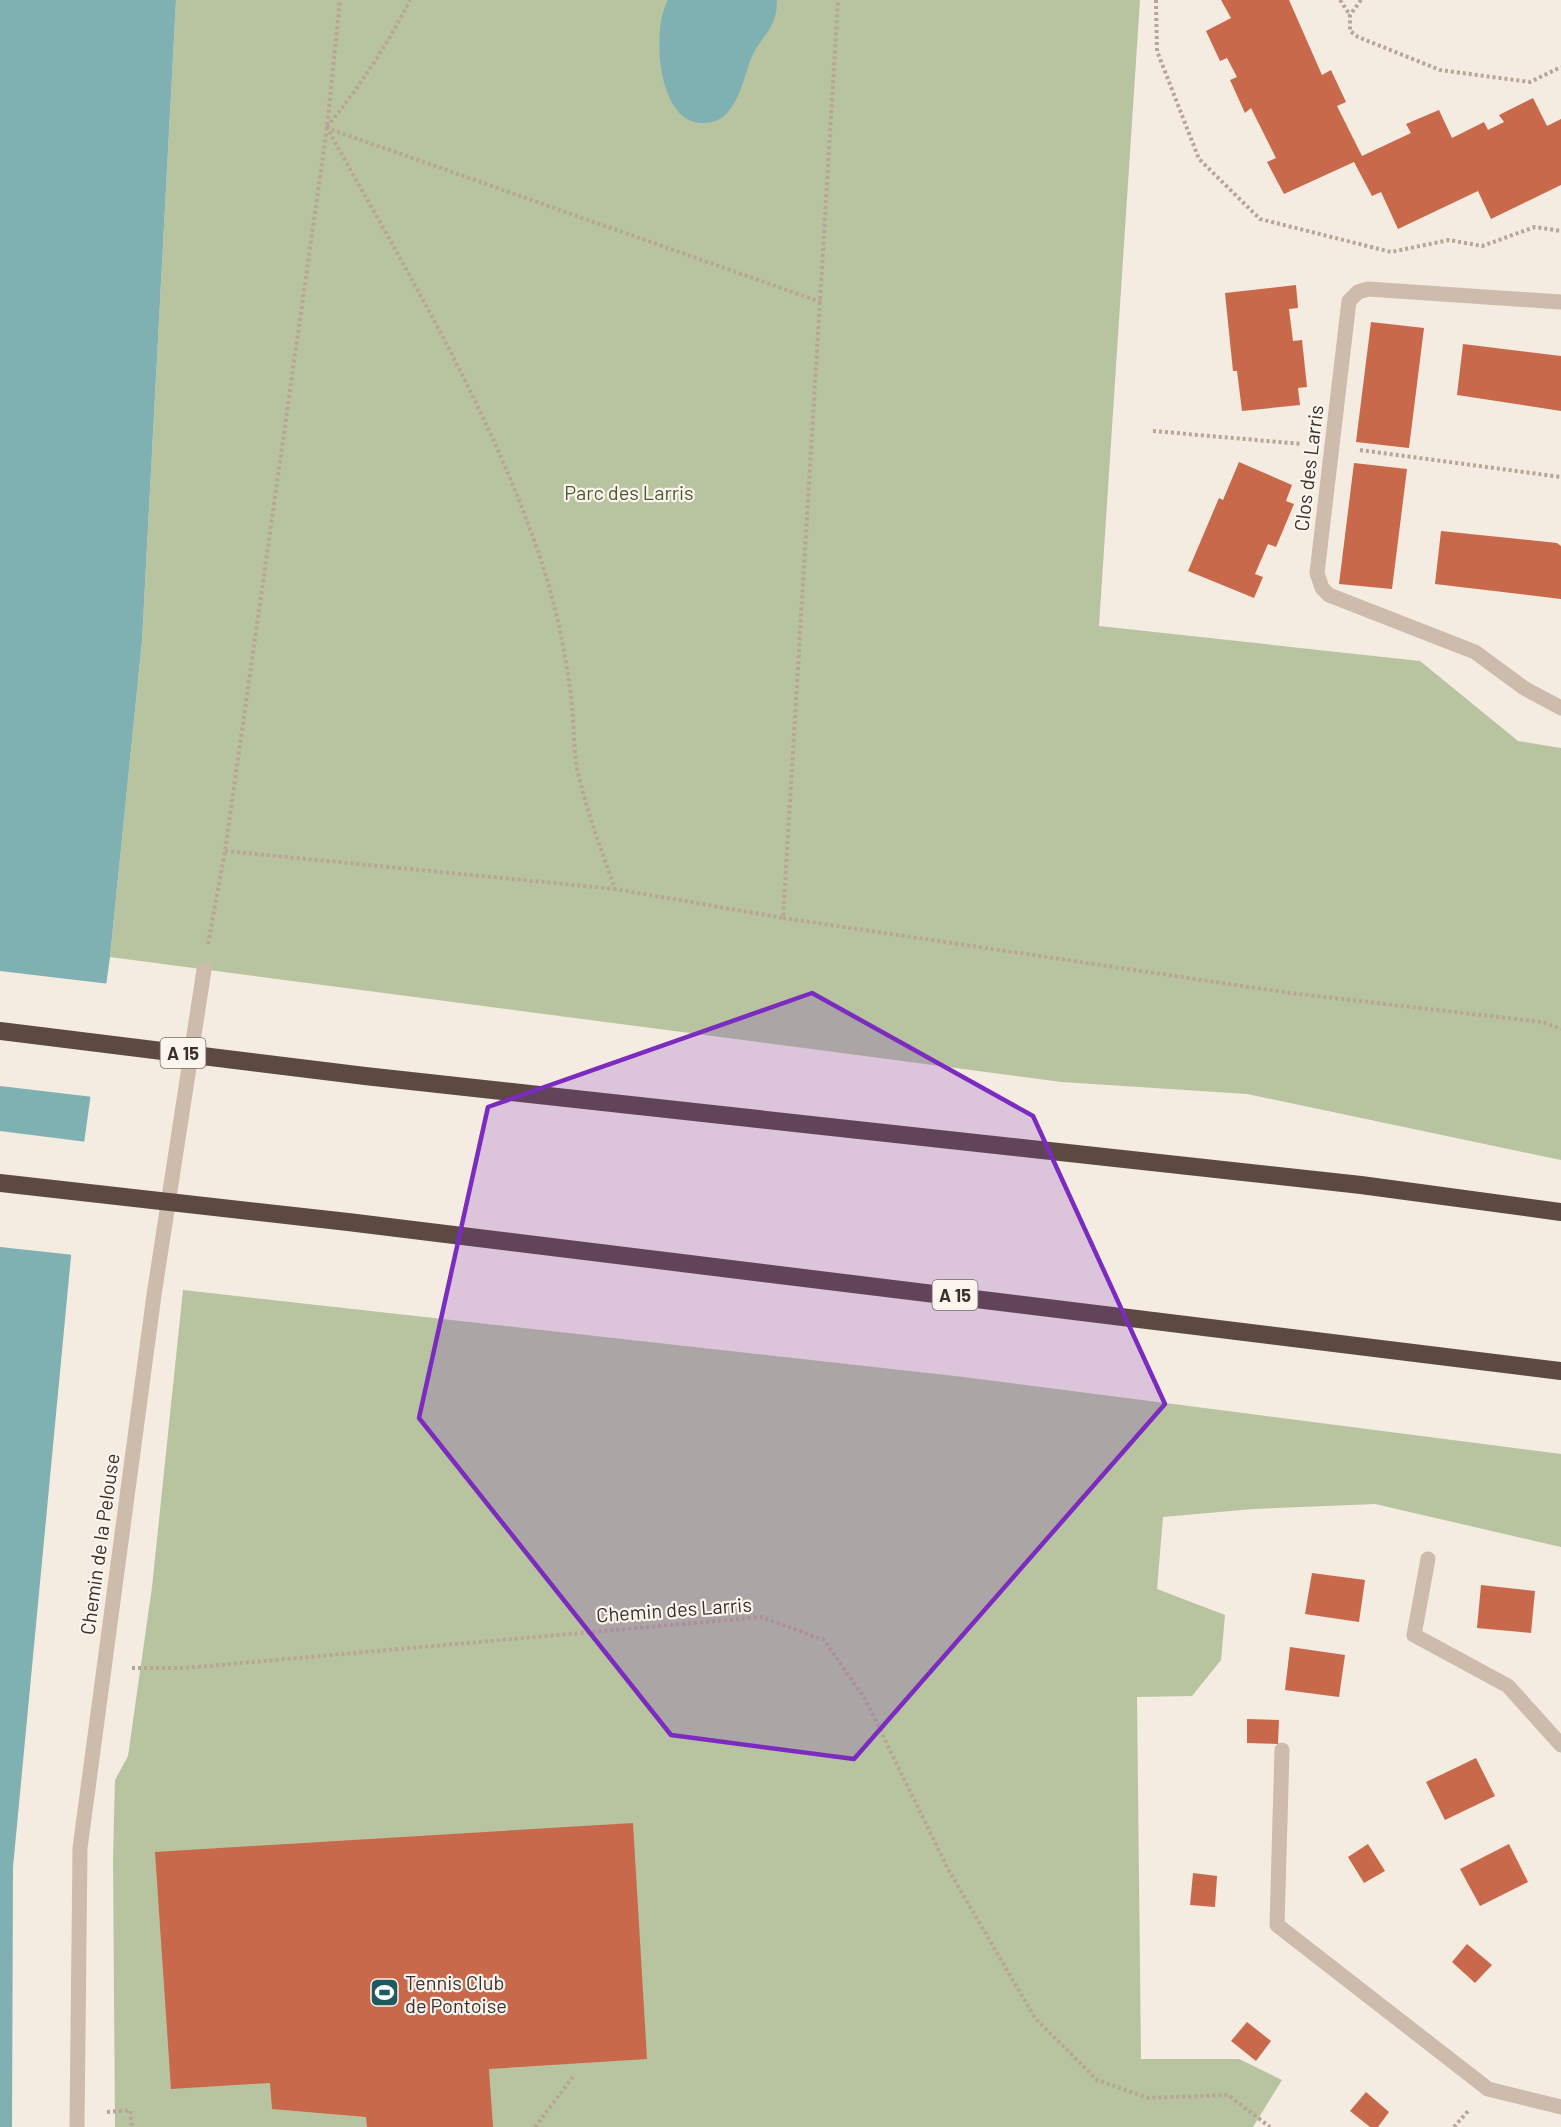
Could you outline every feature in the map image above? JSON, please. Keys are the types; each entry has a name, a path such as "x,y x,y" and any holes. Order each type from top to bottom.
{"highway":[{"name":"A 15","path":"0,1031 365,1076 1362,1185 1561,1212"},
{"name":"A 15","path":"0,1183 348,1222 1561,1371"}],"street":[{"name":"Clos des Larris","path":"1561,302 1368,289 1358,292 1349,300 1317,573 1322,588 1337,598 1476,652 1524,688 1561,708"},
{"name":"Chemin de la Pelouse","path":"76,2121 80,1848 154,1295 204,970"},
{"path":"1428,1559 1414,1635 1508,1686 1561,1745"},
{"path":"1282,1750 1277,1925 1488,2089 1561,2107"}],"path":[{"path":"204,970 225,851 327,128 340,0"},
{"path":"327,128 364,79 394,32 410,0"},
{"path":"783,918 822,302 838,0"},
{"path":"1156,0 1157,51 1199,159 1260,219 1391,252 1449,240 1482,246 1535,227 1561,231"},
{"path":"1341,0 1350,15 1350,31 1358,37 1440,70 1530,82 1561,67"},
{"path":"1350,15 1361,0"},
{"path":"327,128 822,302"},
{"path":"327,128 402,262 488,428 542,561 557,614 571,694 577,767 591,822 615,889"},
{"path":"1153,431 1332,447 1561,477"},
{"path":"225,851 615,889 783,918 1290,993 1542,1022 1561,1029"},
{"name":"Chemin des Larris","path":"103,1668 184,1668 761,1617 824,1640 865,1699 948,1869 1035,2018 1097,2080 1148,2098 1228,2095 1270,2127"},
{"path":"535,2127 575,2074"},
{"path":"76,2121 130,2110 132,2127"}],"highlighted area":[{"path":"812,993 1033,1116 1165,1404 854,1759 671,1735 419,1418 488,1107"}],"green space":[{"name":"Parc des Larris","path":"176,0 1140,0 1099,626 1420,661 1518,741 1561,748 1561,1160 1247,1094 1062,1082 110,957 142,641"},
{"path":"183,1290 955,1376 1561,1454 1561,1547 1375,1504 1253,1509 1163,1517 1157,1589 1225,1615 1221,1660 1192,1696 1137,1697 1141,2059 1239,2059 1282,2080 1253,2127 115,2127 113,1858 115,1780 128,1756 152,1587"}],"water":[{"path":"0,0 176,0 142,641 110,957 77,1193 13,1867 12,2127 0,2127"},
{"path":"668,0 777,0 771,27 754,52 736,101 720,119 704,123 688,120 676,109 667,93 662,74 660,32"}],"pier":[{"path":"0,971 110,984 93,1097 0,1086"},
{"path":"0,1131 87,1142 74,1255 0,1247"}],"building":[{"path":"1221,0 1289,0 1322,75 1331,70 1346,102 1337,106 1362,156 1411,133 1406,124 1439,110 1452,138 1484,122 1488,130 1504,122 1499,115 1533,98 1547,126 1561,119 1561,185 1491,219 1478,191 1398,229 1381,192 1372,196 1354,162 1284,194 1267,162 1276,158 1251,108 1245,113 1230,80 1237,77 1227,58 1220,61 1206,31 1231,18"},
{"path":"1296,285 1298,308 1289,309 1293,341 1302,340 1307,387 1298,388 1300,405 1242,411 1237,371 1233,371 1225,293"},
{"path":"1371,322 1424,328 1409,448 1356,442"},
{"path":"1463,344 1561,356 1561,411 1457,395"},
{"path":"1239,462 1292,485 1286,501 1294,504 1276,547 1268,544 1255,574 1263,577 1254,598 1188,571 1219,498 1223,500"},
{"path":"1354,463 1407,469 1392,589 1339,584"},
{"path":"1441,531 1557,543 1561,546 1561,599 1435,584"},
{"path":"1312,1573 1365,1580 1359,1622 1305,1614"},
{"path":"1481,1585 1535,1591 1531,1633 1477,1628"},
{"path":"1290,1647 1345,1655 1339,1697 1285,1690"},
{"path":"1247,1719 1279,1720 1278,1744 1247,1743"},
{"path":"1476,1758 1495,1796 1445,1820 1426,1782"},
{"path":"633,1823 647,2059 489,2069 493,2127 367,2127 366,2117 272,2109 270,2083 171,2089 155,1852"},
{"path":"1368,1844 1385,1871 1364,1883 1348,1857"},
{"path":"1509,1844 1528,1882 1480,1906 1460,1869"},
{"path":"1193,1873 1217,1876 1215,1907 1190,1905"},
{"path":"1467,1944 1492,1965 1475,1983 1452,1962"},
{"path":"1247,2022 1271,2041 1256,2061 1231,2041"},
{"path":"1366,2092 1389,2112 1378,2127 1370,2127 1350,2111"}],"place":[{"name":"Tennis Club de Pontoise","path":"384,1993"}]}
